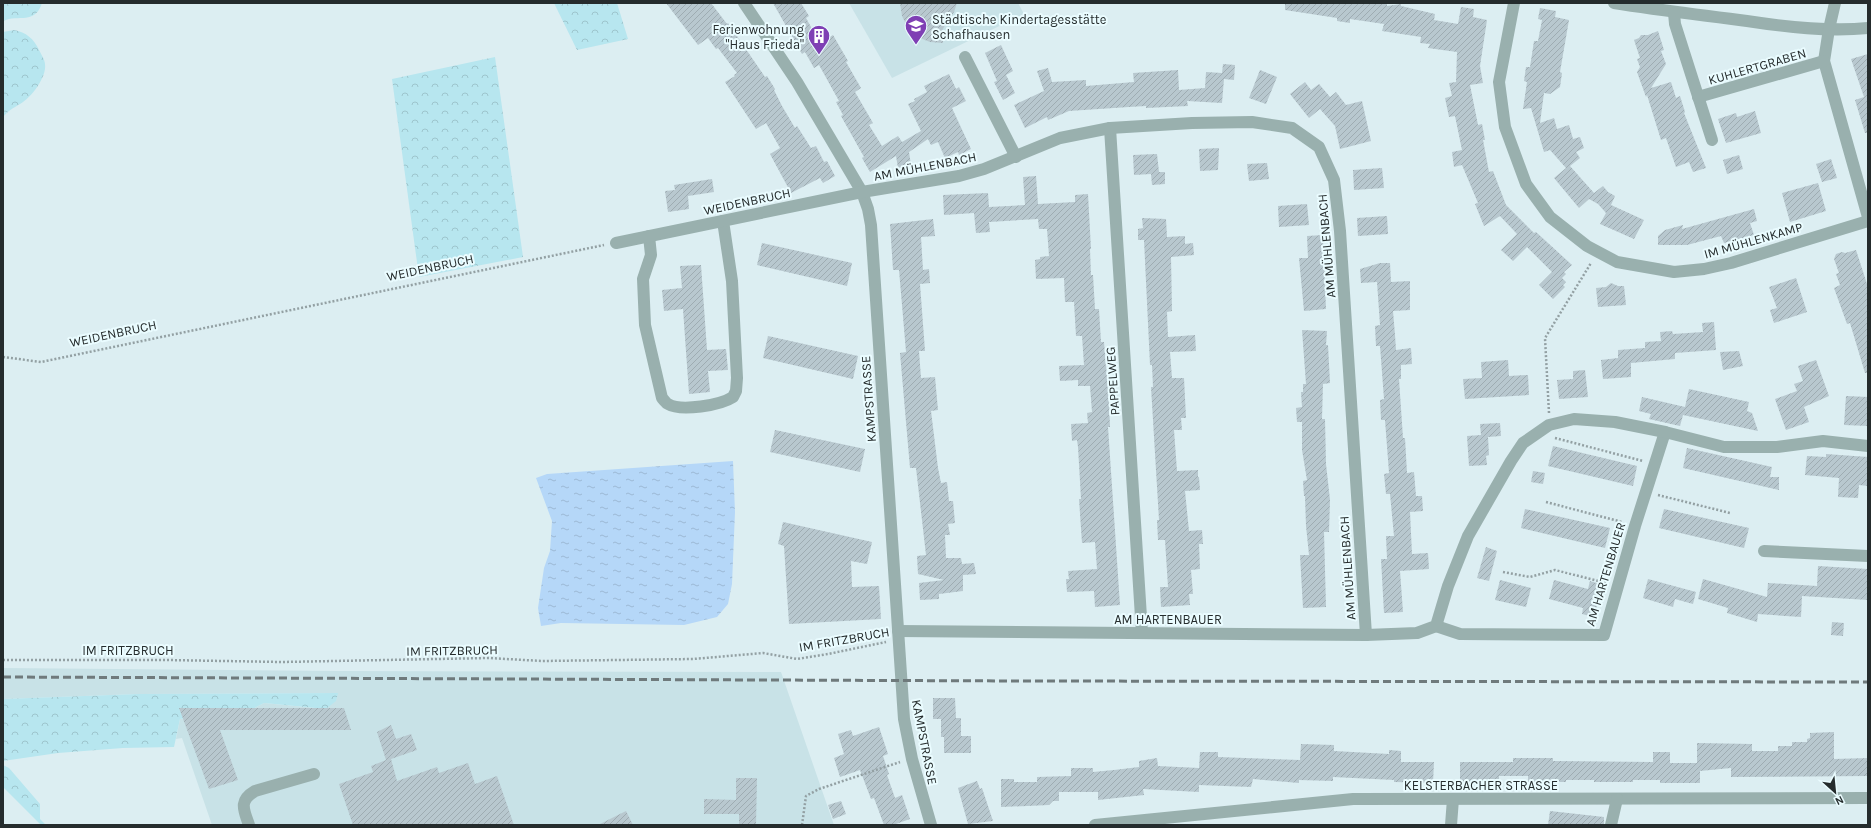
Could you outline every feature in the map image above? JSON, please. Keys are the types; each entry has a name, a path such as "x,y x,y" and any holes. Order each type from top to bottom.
{"street":[{"name":"KAMPSTRASSE","path":"744,3 797,82 862,192 868,209 871,225 904,719 912,759 931,825"},
{"name":"IM MÜHLENKAMP","path":"1514,3 1499,82 1505,127 1526,184 1550,218 1587,246 1617,262 1674,272 1704,269 1731,263 1868,221"},
{"path":"1614,3 1674,13 1767,24 1828,29 1868,28"},
{"name":"KUHLERTGRABEN","path":"1836,3 1828,29 1824,61 1868,218"},
{"name":"KUHLERTGRABEN","path":"1674,13 1675,24 1712,140"},
{"path":"965,56 1016,157"},
{"name":"KUHLERTGRABEN","path":"1698,97 1824,61"},
{"name":"AM MÜHLENBACH","path":"862,192 959,176 984,169 1016,157 1060,138 1110,128 1192,122 1252,122 1292,128 1319,147 1334,180 1340,231 1366,635"},
{"name":"PAPPELWEG","path":"1110,128 1142,633"},
{"name":"WEIDENBRUCH","path":"616,243 862,192"},
{"path":"649,236 651,256 643,279 646,325 662,398 669,404 680,407 718,404 733,398 736,391 737,378 732,281 723,221"},
{"path":"1436,626 1448,586 1468,536 1511,461 1524,443 1544,428 1574,419 1604,420 1665,432 1724,447 1777,447 1823,441 1868,446"},
{"name":"AM HARTENBAUER","path":"898,636 1142,633 1366,635 1418,633 1436,626 1460,634 1604,635 1635,526 1665,432"},
{"path":"1764,551 1868,556"},
{"path":"249,825 244,810 244,803 247,796 255,791 314,774"},
{"name":"KELSTERBACHER STRASSE","path":"1095,825 1353,799 1868,798"},
{"path":"1451,825 1453,799"},
{"path":"1611,825 1617,799"}],"path":[{"name":"WEIDENBRUCH","path":"3,356 41,362 616,243"},
{"path":"1598,252 1545,338 1544,428 1564,441 1655,464"},
{"path":"1646,491 1730,513"},
{"path":"1546,502 1635,526"},
{"path":"1503,572 1530,577 1555,570 1618,587"},
{"name":"IM FRITZBRUCH","path":"3,660 282,662 489,658 542,660 637,660 726,658 763,654 797,659 828,654 898,636"},
{"path":"802,825 806,796 819,789 912,759"}],"shaded area":[{"name":"Städtische Kindertagesstätte Schafhausen","path":"849,3 1018,3 1024,14 892,78"},
{"path":"3,668 337,671 781,672 834,825 212,825 182,738 176,739 180,719 221,712 247,712 264,703 326,709 337,693 138,694 3,699"}],"green space":[{"path":"3,3 42,3 39,10 31,17 3,21"},
{"path":"554,3 617,3 628,39 577,50"},
{"path":"14,30 26,34 35,43 44,61 45,69 41,81 29,97 3,117 3,32"},
{"path":"495,57 523,257 419,277 392,79"},
{"path":"338,693 336,701 326,709 264,703 247,712 221,712 180,719 174,747 123,748 58,753 3,761 3,699 138,694"},
{"path":"3,765 9,768 40,804 40,819 46,825 41,825 3,787"}],"water":[{"path":"733,461 735,512 732,584 728,604 717,617 684,625 561,623 541,626 538,608 544,568 550,551 552,521 536,478 547,474"}],"building":[{"path":"666,3 711,3 727,24 728,23 765,77 767,76 795,128 797,126 811,148 816,146 824,162 827,161 835,176 823,183 820,178 791,193 770,154 780,148 766,123 756,129 725,82 737,73 718,48 716,49 708,38 698,45"},
{"path":"773,3 801,3 809,16 806,18 820,43 833,35 861,88 855,92 873,123 869,125 882,146 898,136 902,142 921,131 908,104 915,101 914,99 927,92 924,86 949,74 956,89 959,87 966,101 952,108 971,149 959,155 958,152 945,158 938,142 931,145 928,139 909,152 911,165 898,168 896,156 870,172 862,158 864,157 841,116 843,115 836,102 839,101 819,65 814,68 805,52 802,54"},
{"path":"900,3 957,3 954,12 942,30 943,43 930,42 915,36 902,16"},
{"path":"1285,3 1387,3 1387,6 1401,4 1401,6 1435,14 1434,20 1458,24 1461,7 1474,9 1473,17 1487,20 1480,66 1483,83 1470,85 1478,125 1482,124 1485,140 1483,140 1489,172 1493,171 1506,205 1534,233 1536,232 1572,265 1564,272 1566,274 1562,278 1566,282 1563,285 1565,287 1553,299 1539,285 1552,272 1527,247 1513,261 1501,250 1517,234 1500,216 1484,226 1475,204 1478,203 1462,165 1454,167 1452,152 1462,150 1455,116 1449,117 1445,98 1452,96 1449,83 1456,82 1457,52 1428,48 1430,44 1420,43 1421,37 1382,31 1384,24 1350,19 1350,23 1337,21 1337,18 1285,10"},
{"path":"1540,8 1556,11 1555,17 1569,20 1560,72 1562,73 1560,87 1550,94 1544,93 1540,123 1554,118 1557,129 1569,125 1573,139 1580,137 1584,148 1576,152 1580,158 1570,166 1594,193 1603,186 1608,192 1615,196 1611,205 1644,220 1634,239 1600,224 1606,213 1598,204 1589,199 1579,208 1554,178 1566,168 1550,150 1544,152 1531,108 1523,109 1527,82 1524,81 1526,67 1530,67 1534,41 1538,41 1542,20 1538,19"},
{"path":"1658,31 1664,50 1661,51 1666,64 1651,88 1671,82 1676,98 1680,96 1685,112 1684,113 1706,168 1693,172 1689,162 1676,167 1666,138 1661,140 1647,95 1646,97 1637,72 1640,67 1637,59 1640,58 1634,40 1639,38 1641,35 1648,35"},
{"path":"1001,45 1013,71 1006,75 1015,93 1003,100 994,82 997,81 985,53"},
{"path":"1868,54 1868,133 1865,133 1855,100 1864,97 1851,59"},
{"path":"1223,64 1235,65 1234,80 1224,79 1222,103 1187,101 1188,106 1146,108 1146,106 1069,111 1048,120 1047,117 1025,128 1014,105 1044,91 1037,71 1048,68 1052,82 1086,80 1086,86 1134,82 1133,73 1178,70 1179,90 1205,88 1206,72 1222,73"},
{"path":"1260,70 1277,77 1266,104 1249,98"},
{"path":"1305,82 1311,90 1319,84 1330,97 1336,92 1346,105 1362,101 1371,141 1340,149 1335,126 1320,109 1309,118 1290,94"},
{"path":"1755,111 1761,133 1726,143 1718,119 1736,113 1737,117"},
{"path":"1219,148 1218,170 1200,171 1199,149"},
{"path":"1157,154 1159,172 1165,172 1165,184 1152,185 1151,174 1134,175 1133,155"},
{"path":"1739,155 1743,169 1727,174 1723,160"},
{"path":"1831,159 1837,178 1822,182 1816,164"},
{"path":"1267,163 1269,179 1249,181 1247,164"},
{"path":"1382,168 1384,188 1354,190 1353,170"},
{"path":"1036,176 1038,204 1075,202 1075,195 1088,194 1091,275 1093,275 1095,309 1099,309 1101,342 1104,342 1108,378 1110,427 1108,427 1120,605 1095,607 1094,591 1067,592 1066,579 1069,579 1068,571 1097,569 1095,542 1082,543 1078,447 1077,440 1072,441 1071,424 1088,423 1087,413 1092,412 1090,386 1078,386 1078,380 1060,381 1059,366 1084,365 1082,336 1076,336 1074,302 1065,302 1064,278 1036,279 1035,260 1040,259 1040,257 1049,256 1047,229 1039,229 1038,219 989,222 990,232 976,233 974,213 944,215 943,195 988,193 989,207 1025,205 1023,177"},
{"path":"712,179 714,192 688,196 689,209 668,212 665,191 675,190 674,185"},
{"path":"1818,183 1826,211 1790,222 1782,193"},
{"path":"1307,204 1309,225 1279,227 1278,206"},
{"path":"1754,209 1757,221 1750,223 1754,235 1724,243 1721,236 1687,245 1658,245 1658,236 1665,230 1683,225 1682,229"},
{"path":"1387,216 1388,234 1358,236 1357,218"},
{"path":"1142,218 1166,219 1167,237 1185,236 1185,244 1193,243 1194,255 1171,257 1172,311 1167,312 1168,337 1195,335 1196,351 1170,352 1172,378 1184,378 1186,418 1181,418 1182,430 1174,430 1177,471 1198,470 1199,477 1200,490 1185,491 1189,531 1202,530 1203,544 1199,544 1200,569 1191,570 1193,594 1189,594 1190,605 1161,607 1160,587 1168,587 1165,540 1158,540 1157,520 1159,520 1151,387 1153,387 1152,365 1150,365 1144,240 1138,240 1138,229 1143,228"},
{"path":"933,219 935,236 921,237 923,270 929,269 930,283 920,284 925,351 919,351 921,378 935,377 938,410 931,411 938,468 941,483 947,482 949,501 953,501 955,523 948,524 950,535 945,535 946,558 961,558 962,564 974,563 976,574 963,575 963,591 939,594 939,599 920,600 919,583 944,580 918,574 917,556 926,555 916,468 910,468 900,353 906,352 899,270 893,270 890,224"},
{"path":"1323,235 1326,309 1304,311 1299,258 1308,258 1307,236"},
{"path":"762,243 852,263 847,286 757,265"},
{"path":"1856,250 1868,287 1868,373 1865,373 1850,323 1847,324 1834,288 1840,285 1836,274 1839,273 1834,259 1836,254"},
{"path":"1380,263 1390,263 1391,282 1410,281 1410,310 1393,311 1396,350 1411,348 1412,364 1401,365 1401,379 1399,379 1407,473 1414,472 1416,496 1422,496 1423,511 1410,512 1412,554 1428,553 1429,569 1400,571 1403,612 1384,613 1381,559 1387,559 1386,536 1394,536 1390,494 1386,494 1384,474 1389,473 1385,420 1381,420 1380,400 1384,399 1380,346 1376,346 1375,326 1380,325 1377,282 1361,283 1360,269"},
{"path":"701,265 707,350 726,349 728,370 708,371 710,392 689,394 683,309 664,311 662,290 682,288 680,266"},
{"path":"1796,278 1807,312 1774,323 1770,310 1777,308 1769,287"},
{"path":"1611,283 1618,286 1624,286 1626,305 1598,307 1596,288 1606,287"},
{"path":"1714,322 1716,350 1675,353 1675,359 1631,363 1631,377 1603,379 1601,360 1618,358 1618,350 1645,348 1645,342 1661,341 1660,332 1672,331 1673,334 1703,332 1702,323"},
{"path":"1302,330 1327,331 1326,345 1328,345 1330,383 1323,384 1322,419 1325,419 1326,464 1330,500 1329,532 1324,532 1326,607 1303,608 1300,555 1309,555 1303,481 1307,480 1302,450 1302,422 1297,422 1296,408 1302,407 1301,392 1303,392 1303,384 1306,384"},
{"path":"768,336 858,356 853,379 763,358"},
{"path":"1739,351 1743,366 1723,370 1720,352"},
{"path":"1508,360 1509,376 1528,375 1529,395 1465,399 1463,379 1482,378 1481,362"},
{"path":"1816,360 1829,396 1804,407 1809,422 1786,430 1775,399 1797,391 1794,384 1803,381 1798,366"},
{"path":"1585,370 1588,397 1559,399 1557,380 1573,379 1573,371"},
{"path":"1689,389 1749,402 1747,411 1752,413 1758,431 1683,415 1680,426 1649,419 1651,414 1639,411 1642,397 1685,407"},
{"path":"1846,396 1868,397 1868,426 1844,425"},
{"path":"1500,423 1501,436 1488,437 1489,455 1486,456 1487,465 1469,466 1467,436 1481,435 1480,424"},
{"path":"775,430 865,449 860,472 770,452"},
{"path":"1553,446 1637,466 1633,486 1548,466"},
{"path":"1687,448 1772,467 1770,477 1779,477 1779,490 1683,468"},
{"path":"1826,454 1868,457 1868,486 1859,485 1858,498 1838,497 1839,478 1805,475 1807,456 1826,457"},
{"path":"1533,471 1545,473 1543,484 1531,482"},
{"path":"1525,509 1610,528 1605,548 1521,528"},
{"path":"1664,509 1749,528 1744,548 1659,528"},
{"path":"783,522 872,542 867,564 851,561 852,587 879,586 881,619 789,624 784,546 778,544"},
{"path":"1486,547 1497,551 1489,581 1477,578"},
{"path":"1818,566 1868,569 1868,600 1802,596 1801,617 1758,614 1757,622 1727,613 1728,608 1698,599 1703,579 1767,597 1768,583 1817,586"},
{"path":"1648,579 1696,592 1693,604 1675,599 1673,607 1643,598"},
{"path":"1500,580 1531,588 1526,607 1495,600"},
{"path":"1554,580 1588,589 1590,581 1603,585 1594,617 1582,614 1583,608 1549,599"},
{"path":"1832,622 1844,623 1843,636 1831,635"},
{"path":"933,698 955,698 956,718 961,718 961,736 971,736 971,753 944,753 944,737 941,737 941,719 933,719"},
{"path":"179,708 344,708 351,730 220,730 238,780 209,789"},
{"path":"391,725 396,739 411,734 417,750 391,759 397,781 437,767 439,773 468,763 475,784 497,776 514,825 353,825 339,784 373,772 371,766 386,760 377,732"},
{"path":"879,727 888,754 883,756 889,774 887,775 895,798 902,795 910,819 893,825 884,825 874,798 871,799 860,770 840,777 834,758 844,754 838,734 851,730 853,736"},
{"path":"1834,732 1834,759 1868,758 1868,776 1731,777 1731,768 1700,771 1700,783 1660,783 1660,780 1633,780 1633,782 1566,780 1566,782 1528,782 1528,776 1499,776 1499,782 1460,782 1460,762 1513,762 1513,758 1553,758 1553,761 1653,762 1653,752 1670,752 1670,763 1697,763 1697,743 1752,744 1752,751 1778,751 1778,746 1792,746 1792,742 1807,742 1807,739 1810,738 1810,733"},
{"path":"1301,744 1334,745 1334,751 1389,754 1389,750 1401,751 1401,762 1434,762 1433,783 1394,782 1394,780 1333,777 1333,781 1299,780 1299,783 1253,779 1251,787 1199,785 1199,792 1143,789 1144,795 1098,800 1098,792 1059,792 1059,801 1053,801 1049,805 1001,807 1001,779 1014,779 1014,782 1037,782 1037,777 1071,776 1071,768 1093,768 1093,772 1114,770 1139,767 1139,761 1157,758 1158,766 1199,768 1200,752 1218,752 1218,757 1300,760"},
{"path":"736,778 757,778 756,825 739,825 739,814 704,814 704,799 736,800"},
{"path":"977,781 980,789 982,788 993,821 968,824 958,788"},
{"path":"841,801 846,814 833,819 828,805"},
{"path":"626,811 633,825 598,825"},
{"path":"1550,811 1604,817 1604,825 1548,825"}],"railway":[{"path":"3,677 1021,681 1868,682"}],"place":[{"name":"Städtische Kindertagesstätte Schafhausen","path":"916,46"},
{"name":"Ferienwohnung \"Haus Frieda\"","path":"819,56"}]}
